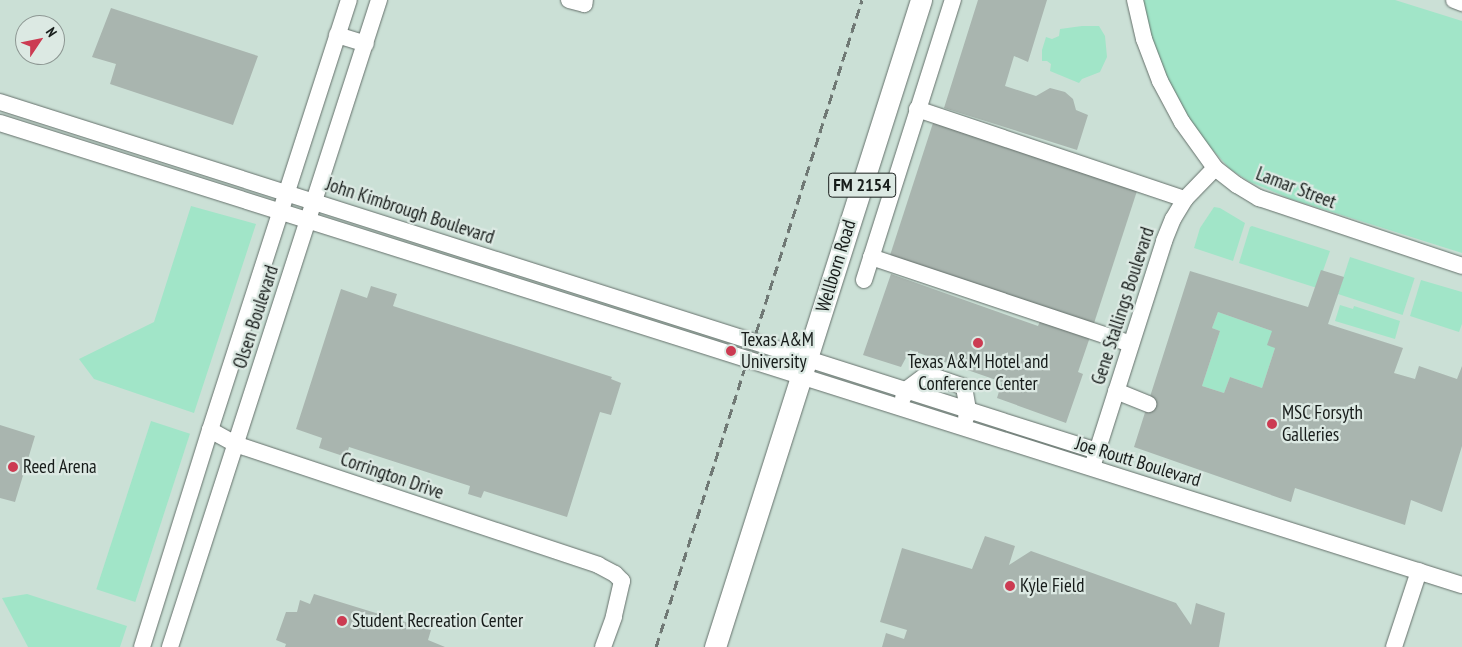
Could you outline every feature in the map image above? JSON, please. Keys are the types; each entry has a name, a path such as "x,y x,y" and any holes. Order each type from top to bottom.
{"main road":[{"name":"Wellborn Road","path":"715,647 921,0"}],"street":[{"name":"Olsen Boulevard","path":"142,647 349,0"},
{"name":"Olsen Boulevard","path":"170,647 379,0"},
{"path":"569,0 584,4 585,0"},
{"path":"864,280 953,0"},
{"name":"Lamar Street","path":"1135,0 1144,39 1160,81 1182,122 1215,168 1237,185 1259,198 1462,266"},
{"path":"1454,0 1462,3"},
{"path":"337,35 366,44"},
{"name":"John Kimbrough Boulevard","path":"0,102 523,267 805,368"},
{"path":"917,109 1185,199"},
{"path":"0,122 516,287 805,368"},
{"name":"Gene Stallings Boulevard","path":"1092,468 1164,241 1185,199 1215,168"},
{"path":"430,260 438,252 469,260 486,256"},
{"path":"871,257 1131,344"},
{"path":"516,287 523,267"},
{"name":"Joe Routt Boulevard","path":"805,368 906,390 1097,451"},
{"name":"Joe Routt Boulevard","path":"805,368 900,407 1462,585"},
{"path":"900,407 906,390"},
{"path":"1116,391 1148,404"},
{"path":"964,428 968,410"},
{"name":"Corrington Drive","path":"210,430 235,444 598,565 616,574 622,581 614,617 604,647"},
{"path":"1394,647 1420,571"}],"shaded area":[{"name":"Texas A&M University","path":"0,0 1462,0 1462,647 0,647"}],"green space":[{"path":"1142,0 1395,0 1462,21 1462,253 1291,199 1250,182 1230,169 1201,137 1172,90 1150,36"},
{"path":"1099,26 1105,36 1107,57 1100,72 1082,79 1079,83 1050,71 1051,64 1047,61 1042,61 1042,50 1046,37 1052,39 1059,36 1060,29"},
{"path":"191,206 256,224 194,413 94,379 79,359 154,322"},
{"path":"1214,207 1220,208 1245,223 1233,261 1194,248 1200,228"},
{"path":"1252,226 1330,251 1317,288 1239,263 1250,227"},
{"path":"1350,257 1415,278 1403,315 1338,294"},
{"path":"1421,280 1462,292 1462,324 1459,332 1410,316"},
{"path":"1340,305 1353,309 1354,306 1400,321 1395,339 1335,321"},
{"path":"1218,312 1272,331 1275,348 1262,388 1230,377 1224,393 1202,386 1220,331 1212,328"},
{"path":"151,421 190,434 135,602 96,589"},
{"path":"27,594 127,626 120,647 28,647 2,598"}],"building":[{"path":"978,0 1047,0 1028,62 1014,56 1005,86 1036,96 1050,88 1065,92 1073,99 1076,110 1088,115 1077,150 944,108"},
{"path":"111,8 258,56 233,125 110,84 116,64 92,57"},
{"path":"933,123 1137,189 1093,325 889,259"},
{"path":"1321,270 1344,277 1328,324 1403,348 1394,373 1415,379 1419,366 1457,379 1462,366 1462,446 1442,512 1411,500 1405,525 1295,488 1291,502 1134,447 1190,271 1308,307","holes":["1218,312 1272,331 1267,345 1275,348 1262,388 1230,377 1224,393 1202,386 1220,331 1212,328"]},
{"name":"Texas A&M Hotel and Conference Center","path":"891,274 1038,326 1041,319 1090,337 1078,372 1083,374 1066,423 997,398 1002,382 910,350 901,367 863,355"},
{"path":"371,286 397,294 393,306 612,377 611,379 621,383 611,415 600,412 567,517 484,491 481,498 468,494 470,486 349,447 346,457 319,448 322,438 296,429 341,289 367,298"},
{"name":"Reed Arena","path":"0,425 35,436 15,502 0,498"},
{"name":"Kyle Field","path":"985,536 1015,546 1009,565 1031,551 1176,603 1191,625 1196,603 1225,613 1219,647 882,647 886,633 904,639 907,630 880,622 902,548 972,569"},
{"name":"Student Recreation Center","path":"314,594 431,630 428,640 445,647 285,647 286,644 276,640 286,612 297,612 300,600 310,604"}],"railway":[{"path":"656,647 862,0"}],"place":[{"name":"Texas A&M Hotel and Conference Center","path":"978,343"},
{"name":"Texas A&M University","path":"731,351"},
{"name":"MSC Forsyth Galleries","path":"1272,424"},
{"name":"Reed Arena","path":"13,467"},
{"name":"Kyle Field","path":"1010,586"},
{"name":"Student Recreation Center","path":"342,621"}]}
